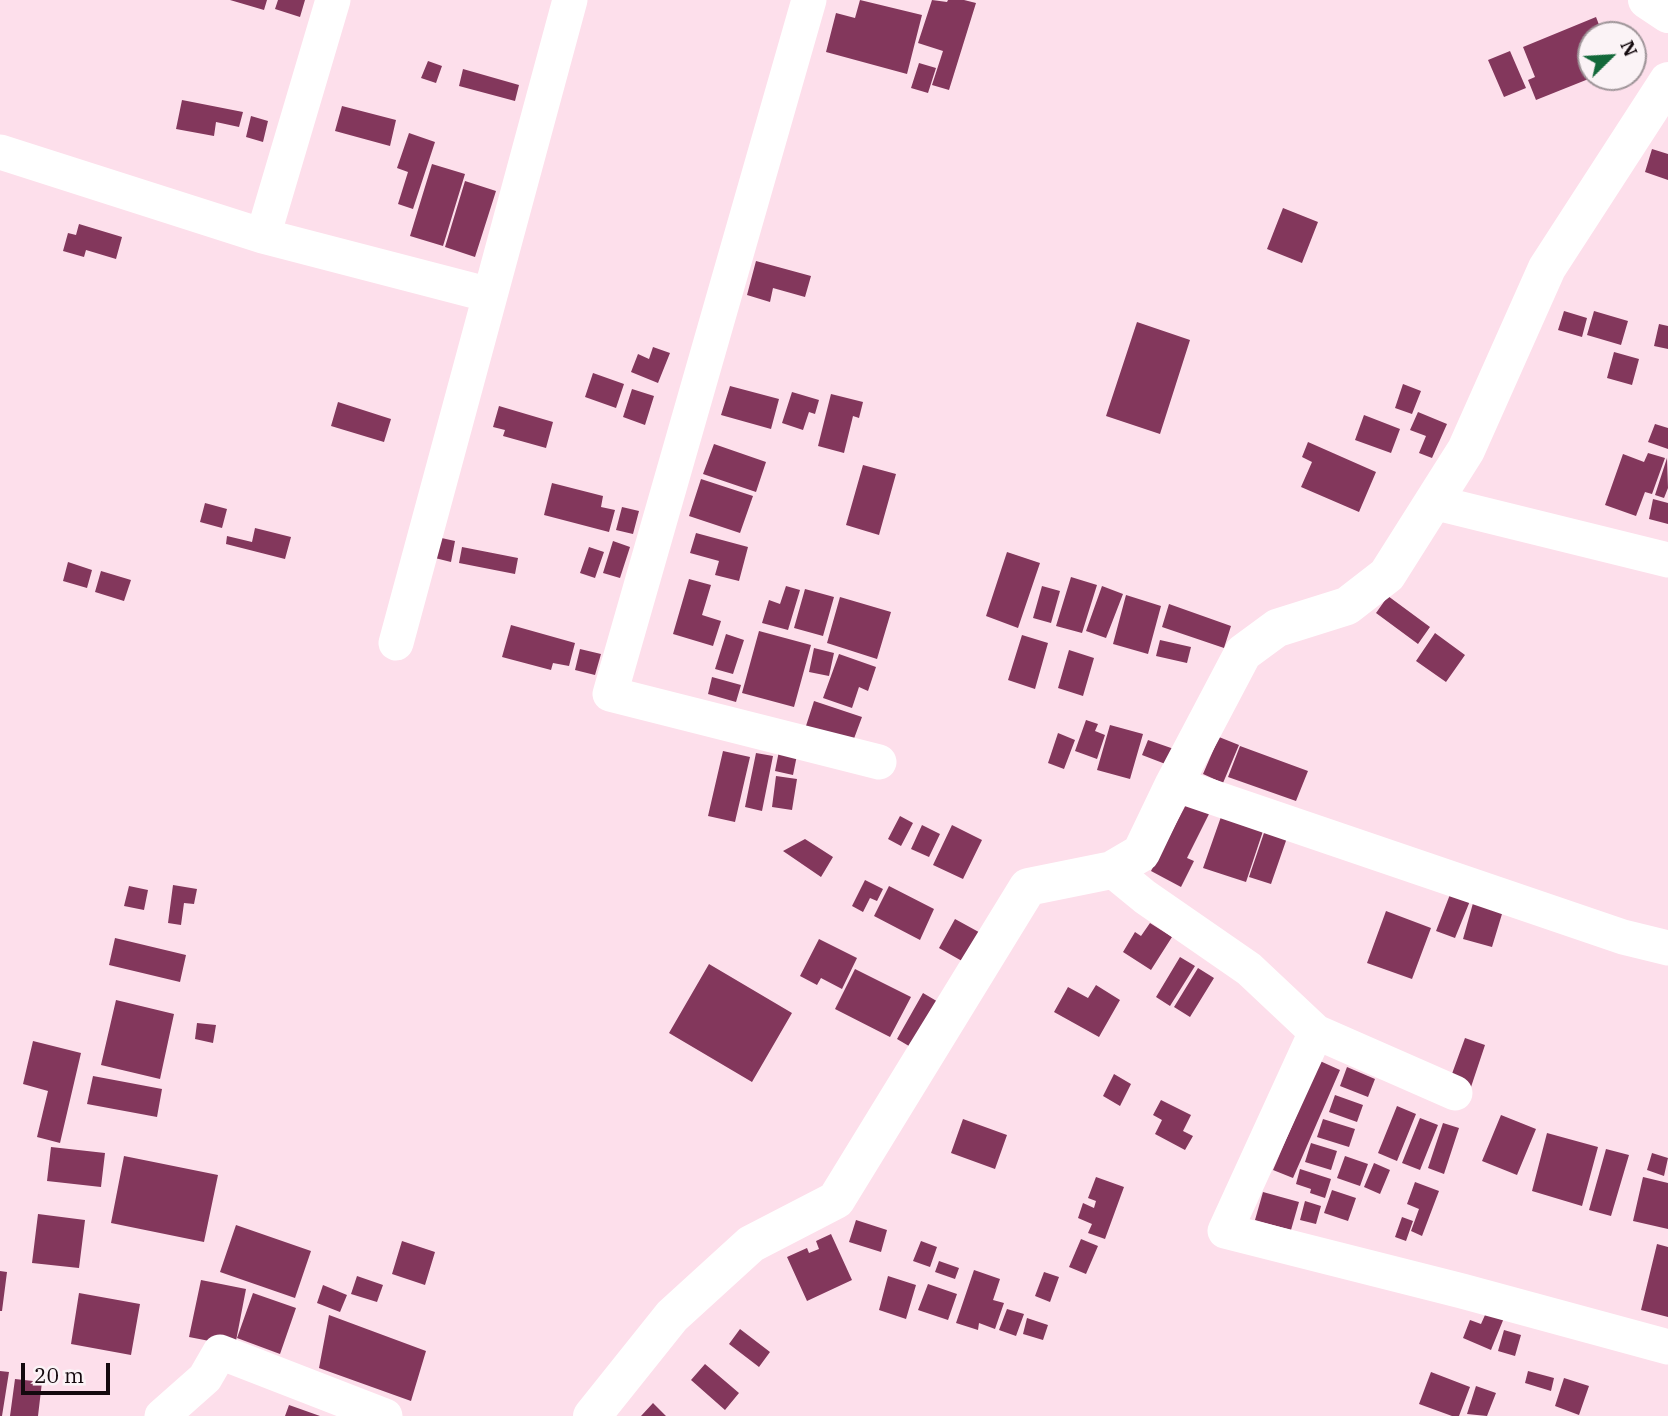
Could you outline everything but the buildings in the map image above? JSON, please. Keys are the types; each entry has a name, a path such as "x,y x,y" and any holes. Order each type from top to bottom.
{"street":[{"path":"263,236 333,0"},
{"path":"396,643 570,0"},
{"path":"809,0 610,694 879,762"},
{"path":"1647,0 1668,14"},
{"path":"592,1416 672,1316 751,1244 836,1200 1028,887 1112,870 1142,853 1174,784 1243,653 1277,628 1348,606 1387,575 1466,450 1547,268 1668,81"},
{"path":"0,152 263,236 491,295"},
{"path":"1433,502 1668,560"},
{"path":"1174,784 1623,937 1668,948"},
{"path":"1112,870 1145,897 1249,969 1316,1032 1455,1093"},
{"path":"1316,1032 1225,1231 1668,1347"},
{"path":"162,1416 205,1378 220,1352 385,1416"}]}
